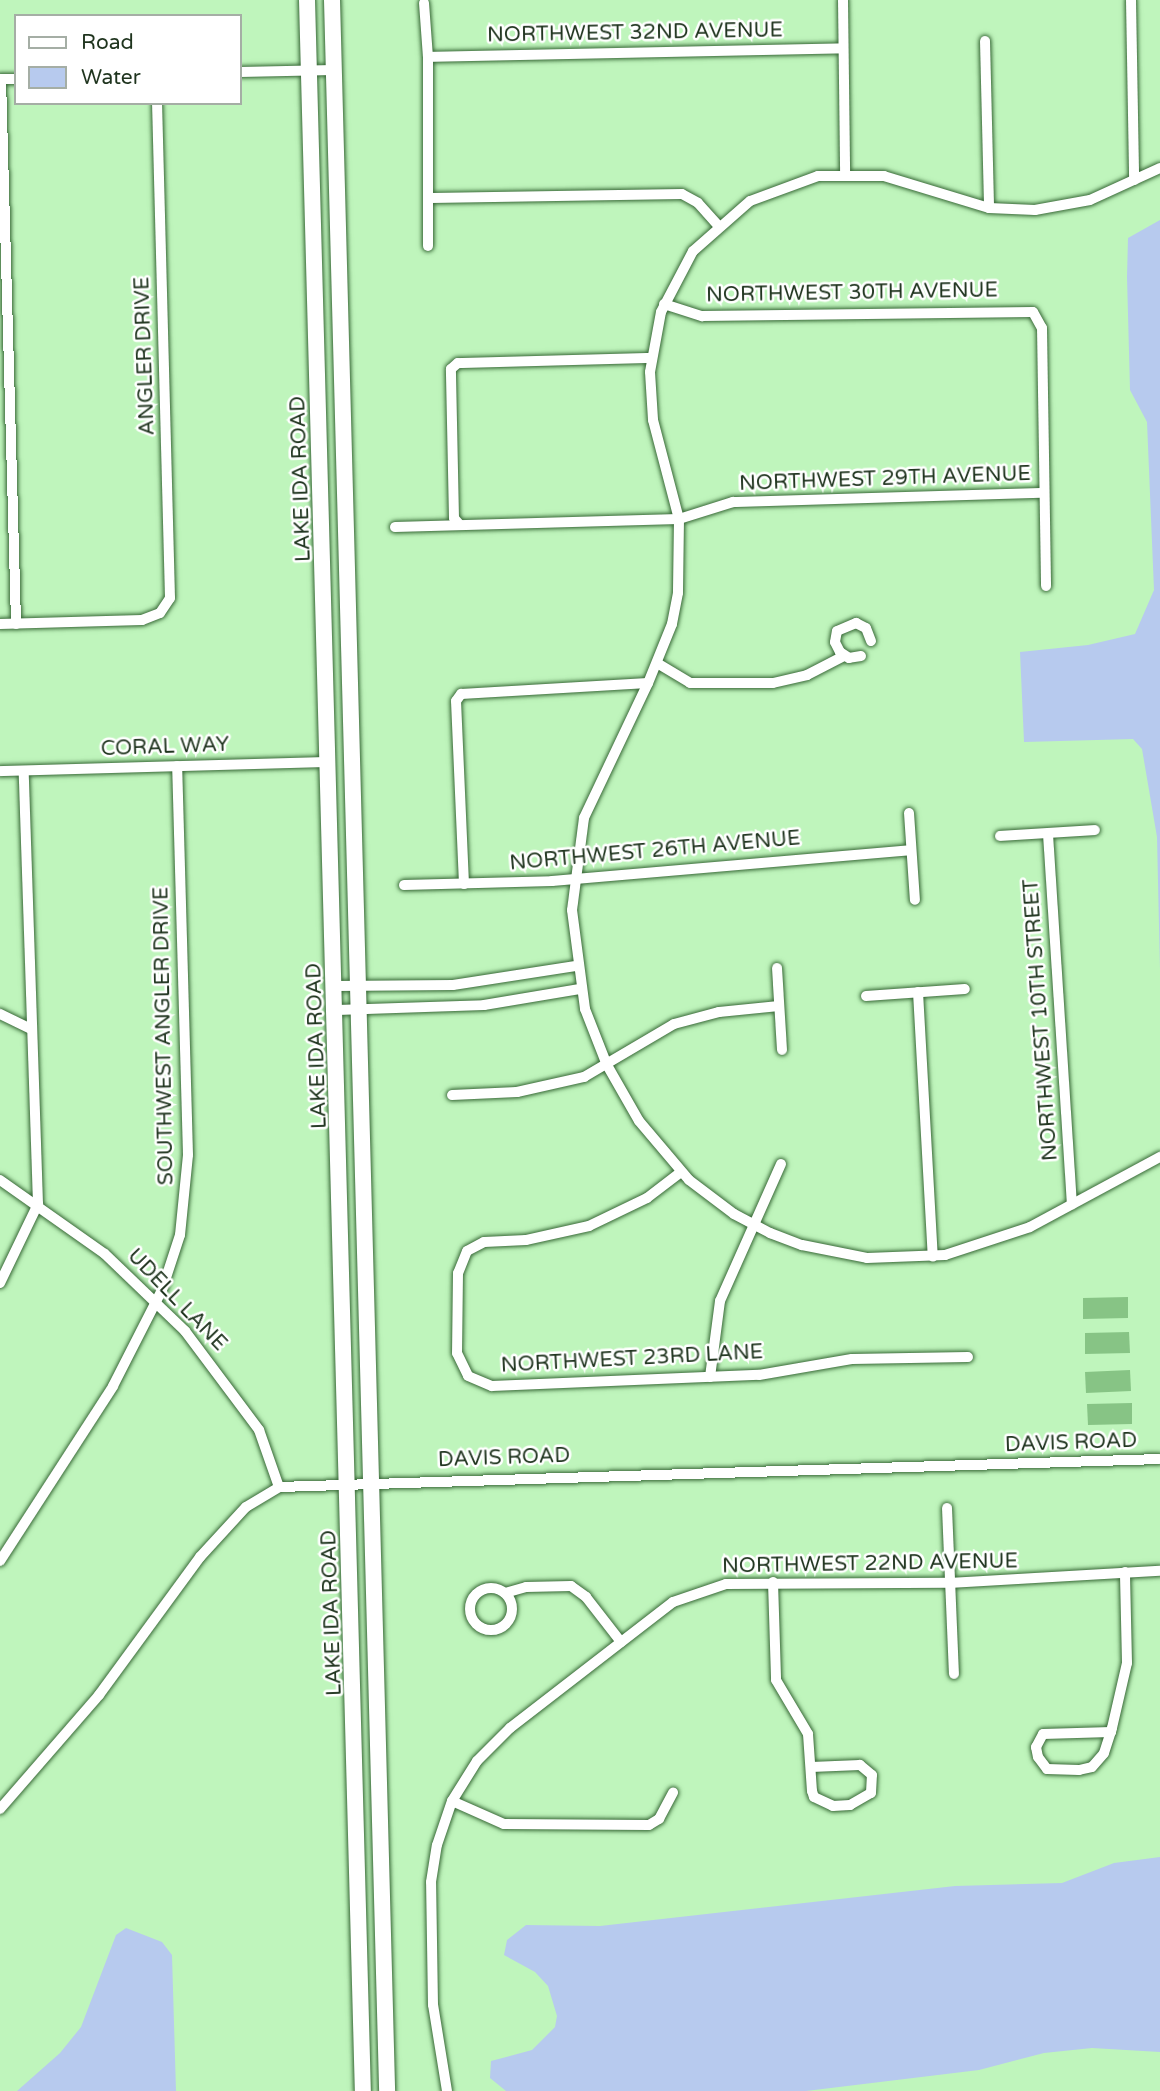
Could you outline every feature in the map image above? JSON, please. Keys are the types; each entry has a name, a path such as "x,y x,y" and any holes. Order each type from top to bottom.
{"street":[{"name":"LAKE IDA ROAD","path":"307,0 337,1010 363,2091"},
{"name":"LAKE IDA ROAD","path":"332,0 387,2091"},
{"path":"1130,0 1134,180"},
{"path":"843,1 845,173"},
{"path":"424,3 428,57 428,246"},
{"path":"985,41 989,208"},
{"name":"NORTHWEST 32ND AVENUE","path":"428,57 843,48"},
{"path":"242,72 333,70"},
{"path":"0,79 16,624 0,624"},
{"name":"ANGLER DRIVE","path":"16,624 142,620 166,607 171,588 157,105"},
{"path":"1160,168 1063,207 989,208 911,182 845,173 818,176 766,193 718,225 682,266 664,304 652,358 653,419 679,519 678,593 657,663 584,818 573,876 576,966 580,989 607,1065 639,1121 681,1172 754,1225 834,1253 867,1258 933,1256 999,1241 1160,1157"},
{"path":"430,198 682,194 698,203 718,225"},
{"name":"NORTHWEST 30TH AVENUE","path":"664,304 702,317 1024,309 1039,319 1044,494"},
{"path":"460,525 454,518 451,369 458,363 652,358"},
{"path":"1044,494 1046,586"},
{"name":"NORTHWEST 29TH AVENUE","path":"395,527 679,519 733,502 1044,494"},
{"path":"844,656 835,642 846,624 862,625 871,641"},
{"path":"657,663 690,683 773,683 807,675 844,656 861,656"},
{"path":"464,884 456,701 461,694 648,683"},
{"name":"CORAL WAY","path":"0,771 330,762"},
{"name":"SOUTHWEST ANGLER DRIVE","path":"0,1561 80,1443 156,1300 174,1258 187,1189 177,766"},
{"path":"0,1283 38,1204 24,771"},
{"path":"909,813 915,900"},
{"path":"1000,836 1095,830"},
{"name":"NORTHWEST 10TH STREET","path":"1048,834 1072,1204"},
{"name":"NORTHWEST 26TH AVENUE","path":"404,885 552,881 573,876 911,850"},
{"path":"336,986 453,985 576,966"},
{"path":"777,968 782,1050"},
{"path":"337,1010 484,1005 580,989"},
{"path":"866,996 965,989"},
{"path":"918,992 933,1256"},
{"path":"452,1095 551,1086 584,1077 674,1024 719,1012 779,1006"},
{"path":"0,1014 31,1028"},
{"path":"710,1377 720,1301 781,1164"},
{"name":"NORTHWEST 23RD LANE","path":"681,1172 647,1198 589,1226 547,1237 475,1245 462,1259 458,1273 457,1353 468,1376 492,1386 759,1375 852,1359 968,1357"},
{"name":"UDELL LANE","path":"0,1180 38,1204 105,1254 156,1300 243,1404 269,1453 279,1487"},
{"name":"DAVIS ROAD","path":"0,1809 99,1695 216,1539 253,1501 279,1487 373,1481 1160,1460"},
{"path":"947,1508 954,1674"},
{"name":"NORTHWEST 22ND AVENUE","path":"447,2091 437,2042 431,1901 436,1845 452,1801 489,1747 621,1642 690,1593 726,1584 949,1583 1160,1571"},
{"path":"1111,1732 1043,1734 1036,1747 1038,1757 1048,1769 1091,1767 1104,1753 1111,1732 1127,1663 1125,1572"},
{"path":"773,1582 776,1680 805,1725 812,1791 821,1802 850,1805 871,1793 872,1775 860,1765 811,1767"},
{"path":"505,1593 512,1603 510,1621 494,1630 477,1625 470,1609 477,1593 494,1588 505,1593 526,1587 571,1586 586,1597 621,1642"},
{"path":"452,1801 513,1826 649,1825 659,1819 673,1793"},
{"path":"359,1839 376,1855 383,1876"}],"green space":[{"path":"1128,1297 1128,1318 1083,1319 1083,1298"},
{"path":"1129,1332 1130,1353 1085,1354 1085,1333"},
{"path":"1130,1370 1131,1391 1086,1393 1085,1372"},
{"path":"1132,1403 1132,1424 1088,1425 1087,1404"}],"water":[{"path":"1160,220 1160,970 1157,837 1142,749 1133,739 1024,742 1020,652 1088,645 1135,634 1154,590 1147,422 1130,390 1127,277 1128,238"},
{"path":"1160,1857 1160,2052 1092,2048 1044,2053 979,2070 806,2091 506,2091 490,2078 491,2061 532,2050 555,2027 557,2016 548,1986 535,1972 504,1955 507,1940 526,1925 600,1926 955,1886 1062,1883 1114,1863"},
{"path":"126,1928 162,1942 172,1955 176,2091 17,2091 60,2053 81,2027 116,1935"}]}
